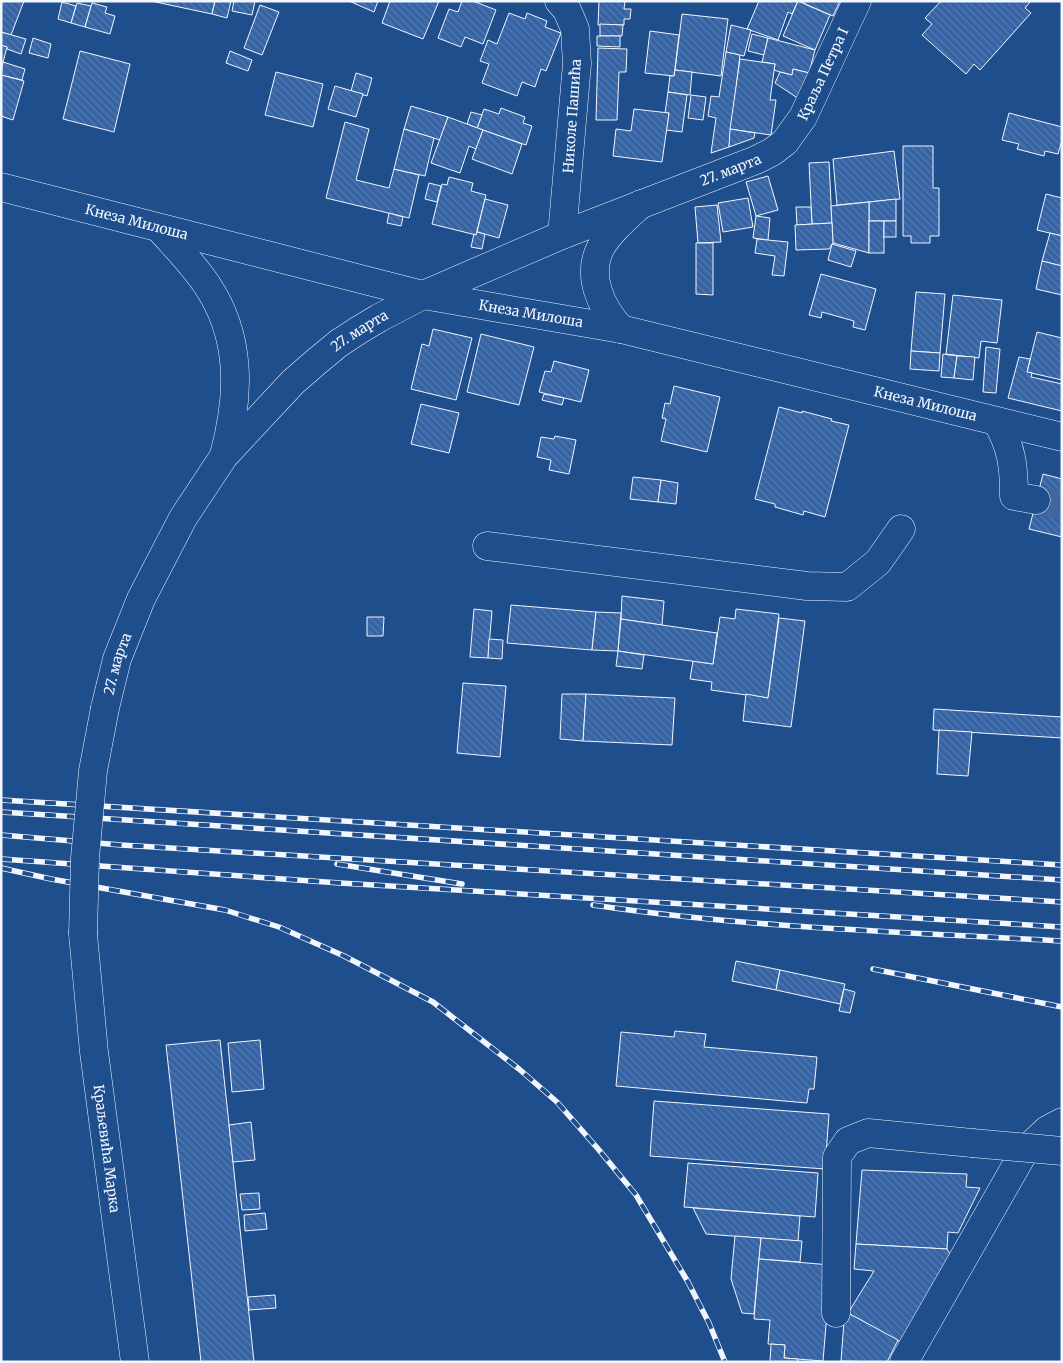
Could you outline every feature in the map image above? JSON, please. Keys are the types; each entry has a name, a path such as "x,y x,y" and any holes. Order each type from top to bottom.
{"street":[{"name":"Николе Пашића","path":"559,1 567,10 575,29 577,64 562,235"},
{"name":"Краља Петра I","path":"785,142 803,117 857,1"},
{"name":"27. марта","path":"83,934 85,858 93,771 117,659 141,599 183,518 224,456 287,388 316,362 339,343 379,318 423,295 562,235 756,160 772,152 785,142"},
{"name":"Кнеза Милоша","path":"1,187 423,295 621,329 1062,437"},
{"path":"621,329 609,317 599,296 595,267 601,248 618,226 641,204"},
{"path":"160,229 196,269 207,285 224,316 230,334 235,368 235,390 229,439 224,456"},
{"path":"997,422 1010,446 1014,469 1014,496 1036,500"},
{"path":"488,546 807,586 846,586 878,562 901,528"},
{"name":"Краљевића Марка","path":"83,934 94,1052 135,1362"},
{"path":"904,1362 1024,1152 1047,1130 1062,1122"},
{"path":"836,1313 837,1157 848,1141 868,1134 1062,1151"}],"building":[{"path":"1,1 24,1 11,35 1,32"},
{"path":"151,1 215,1 212,14"},
{"path":"215,1 231,1 227,18 212,14"},
{"path":"234,1 255,1 252,15 232,11"},
{"path":"349,1 378,1 374,12"},
{"path":"390,1 439,1 423,39 382,23"},
{"path":"462,1 473,1 496,10 483,44 465,37 461,47 438,38 449,9 458,12"},
{"path":"599,1 625,1 624,9 631,9 630,19 624,19 624,25 598,25"},
{"path":"759,1 798,1 792,14 788,12 778,40 747,29"},
{"path":"798,1 830,15 815,50 783,36"},
{"path":"804,1 840,1 833,16 803,3"},
{"path":"941,1 1031,1 1025,8 1031,13 980,70 974,64 966,74 922,35 932,24 925,18"},
{"path":"62,2 76,6 71,23 58,19"},
{"path":"77,3 91,6 85,27 71,23"},
{"path":"92,3 107,7 105,13 115,16 110,34 85,27"},
{"path":"260,5 279,12 262,55 244,48"},
{"path":"509,13 525,19 527,13 547,21 545,27 561,33 546,71 541,69 535,87 522,82 517,96 482,83 489,64 480,61 488,40 497,44"},
{"path":"682,14 728,19 721,76 675,70"},
{"path":"600,24 623,25 622,36 600,36"},
{"path":"731,25 751,30 744,56 726,52"},
{"path":"650,31 679,35 674,76 645,73"},
{"path":"1,32 26,39 21,54 1,45"},
{"path":"752,34 768,38 764,55 748,51"},
{"path":"597,36 620,36 620,47 597,46"},
{"path":"33,38 51,44 48,58 29,53"},
{"path":"768,38 815,50 809,73 793,69 792,75 774,70 775,64 762,62"},
{"path":"1,45 7,47 3,62 1,62"},
{"path":"598,48 627,49 626,72 619,72 617,120 596,120"},
{"path":"80,51 130,64 114,132 63,119"},
{"path":"230,51 252,60 248,71 226,63"},
{"path":"726,52 740,55 729,147 711,153 716,118 708,116 711,96 719,97"},
{"path":"740,59 775,64 770,100 776,100 771,135 730,129"},
{"path":"3,62 25,69 22,80 1,75"},
{"path":"793,69 809,73 799,99 775,83 780,72 792,75"},
{"path":"675,70 692,72 690,95 668,92 670,76 674,76"},
{"path":"276,72 323,84 313,127 265,115"},
{"path":"356,73 372,78 367,96 351,91"},
{"path":"1,75 24,81 13,120 1,116"},
{"path":"335,86 363,94 356,117 328,109"},
{"path":"668,92 687,95 682,132 666,130 669,113 665,113"},
{"path":"691,95 706,97 703,120 688,118"},
{"path":"411,106 448,117 440,140 404,129"},
{"path":"501,108 525,117 523,123 532,126 526,145 477,128 484,109 499,114"},
{"path":"634,109 669,113 662,162 613,156 616,129 631,131"},
{"path":"471,112 482,115 477,128 467,124"},
{"path":"1009,113 1062,127 1062,140 1058,154 1045,151 1044,156 1017,149 1019,144 1002,140"},
{"path":"448,117 483,130 476,149 469,146 460,173 431,163"},
{"path":"345,122 369,129 356,180 389,188 394,169 419,175 409,218 326,198"},
{"path":"404,129 434,138 425,176 394,169"},
{"path":"730,129 755,133 754,138 729,147"},
{"path":"483,130 522,144 512,174 472,159"},
{"path":"903,146 933,146 933,188 939,188 939,236 930,236 930,243 911,243 911,236 903,236"},
{"path":"894,151 900,199 837,205 833,159"},
{"path":"829,162 832,223 812,224 809,163"},
{"path":"768,176 778,210 756,216 746,182"},
{"path":"449,177 473,183 471,191 486,195 476,235 432,224 442,184 447,185"},
{"path":"429,183 441,186 437,202 425,199"},
{"path":"1046,194 1062,198 1062,236 1037,230"},
{"path":"748,198 753,227 723,232 718,203"},
{"path":"485,199 508,205 499,238 477,232"},
{"path":"896,199 896,221 869,221 869,202"},
{"path":"869,202 869,253 833,243 831,206"},
{"path":"717,205 721,242 698,243 695,207"},
{"path":"796,207 811,207 812,224 797,225"},
{"path":"389,213 403,217 401,226 387,223"},
{"path":"756,216 770,218 768,240 753,238"},
{"path":"869,221 884,221 884,253 869,253"},
{"path":"884,221 896,221 896,237 884,237"},
{"path":"832,223 833,243 829,249 796,250 795,225"},
{"path":"477,232 485,234 482,249 471,247 474,234 476,235"},
{"path":"1050,233 1062,236 1062,266 1042,261"},
{"path":"757,239 788,242 784,276 772,275 775,256 755,253"},
{"path":"696,243 713,243 713,295 696,294"},
{"path":"832,244 856,251 851,267 828,260"},
{"path":"1042,261 1062,266 1062,295 1036,289"},
{"path":"821,274 876,289 865,330 853,327 854,321 822,312 821,318 809,315"},
{"path":"916,292 945,294 940,353 911,351"},
{"path":"953,295 1002,300 997,343 981,341 979,358 946,354"},
{"path":"433,329 472,338 456,400 411,389 422,344 429,346"},
{"path":"1037,332 1062,338 1062,380 1027,372"},
{"path":"481,334 534,347 519,405 467,392"},
{"path":"986,347 1000,349 996,393 983,392"},
{"path":"911,351 940,353 939,371 910,369"},
{"path":"943,354 957,356 954,378 941,377"},
{"path":"957,356 975,357 973,380 954,378"},
{"path":"1019,357 1030,359 1027,372 1032,373 1031,377 1062,384 1062,411 1008,398"},
{"path":"554,361 589,370 581,402 539,392 545,371 551,372"},
{"path":"674,386 720,397 707,452 661,441 666,419 662,418 665,403 670,404"},
{"path":"544,394 564,398 562,405 542,400"},
{"path":"421,404 459,413 449,453 411,444"},
{"path":"779,407 802,413 802,411 849,425 825,517 804,511 803,515 775,507 775,504 755,499"},
{"path":"555,436 576,440 569,474 549,470 551,460 537,457 541,437 554,439"},
{"path":"1043,474 1062,479 1062,537 1029,529"},
{"path":"633,477 661,480 658,502 630,499"},
{"path":"661,480 678,483 676,504 658,502"},
{"path":"622,596 664,601 662,625 621,619"},
{"path":"511,605 596,612 592,650 507,643"},
{"path":"474,609 492,611 488,658 470,657"},
{"path":"736,609 779,614 768,698 711,690 712,682 690,679 693,661 713,664 720,617 735,619"},
{"path":"596,612 621,613 618,651 592,650"},
{"path":"367,617 384,617 383,636 367,636"},
{"path":"779,618 805,621 791,727 743,721 746,694 768,698"},
{"path":"621,619 717,633 713,664 618,651"},
{"path":"489,639 503,640 502,659 488,658"},
{"path":"618,651 644,655 642,669 616,666"},
{"path":"463,683 506,686 500,757 457,753"},
{"path":"562,694 586,694 583,741 560,739"},
{"path":"586,694 675,698 672,745 583,741"},
{"path":"934,709 1062,717 1062,738 933,730"},
{"path":"939,730 972,732 968,776 937,774"},
{"path":"736,961 780,970 776,990 732,981"},
{"path":"780,970 845,984 840,1004 776,990"},
{"path":"844,989 855,992 850,1013 839,1011"},
{"path":"675,1031 706,1034 704,1047 817,1057 814,1089 809,1089 807,1103 616,1086 621,1032 674,1037"},
{"path":"220,1040 254,1362 201,1362 166,1045"},
{"path":"260,1040 264,1089 232,1092 228,1043"},
{"path":"654,1101 829,1114 825,1169 650,1156"},
{"path":"251,1122 255,1160 233,1162 229,1125"},
{"path":"688,1163 818,1173 815,1217 684,1207"},
{"path":"862,1170 967,1174 966,1187 980,1188 958,1233 948,1232 947,1249 856,1244"},
{"path":"259,1193 260,1209 242,1210 240,1194"},
{"path":"693,1208 800,1216 798,1241 706,1234"},
{"path":"265,1213 267,1229 245,1231 244,1215"},
{"path":"735,1236 761,1238 754,1314 742,1313 731,1279"},
{"path":"761,1238 802,1241 800,1262 759,1259"},
{"path":"856,1244 947,1249 951,1256 902,1343 848,1313 874,1271 854,1269"},
{"path":"759,1259 831,1265 823,1361 784,1358 785,1345 768,1344 770,1320 754,1319"},
{"path":"275,1295 276,1308 249,1310 248,1297"},
{"path":"848,1313 898,1340 887,1362 841,1361 844,1321"},
{"path":"771,1344 785,1345 784,1358 798,1359 798,1362 770,1362"}],"tunnel":[{"path":"1036,500 1062,505"}],"railway":[{"path":"1,800 1062,865"},
{"path":"1,812 1062,880"},
{"path":"1,835 121,845 1062,902"},
{"path":"1,859 340,883 1062,927"},
{"path":"337,864 462,884"},
{"path":"1,868 51,879 225,910 279,927 344,956 433,1002 519,1069 557,1102 636,1195 688,1282 709,1323 725,1362"},
{"path":"593,905 651,913 768,924 1062,941"},
{"path":"873,969 1062,1007"}]}
